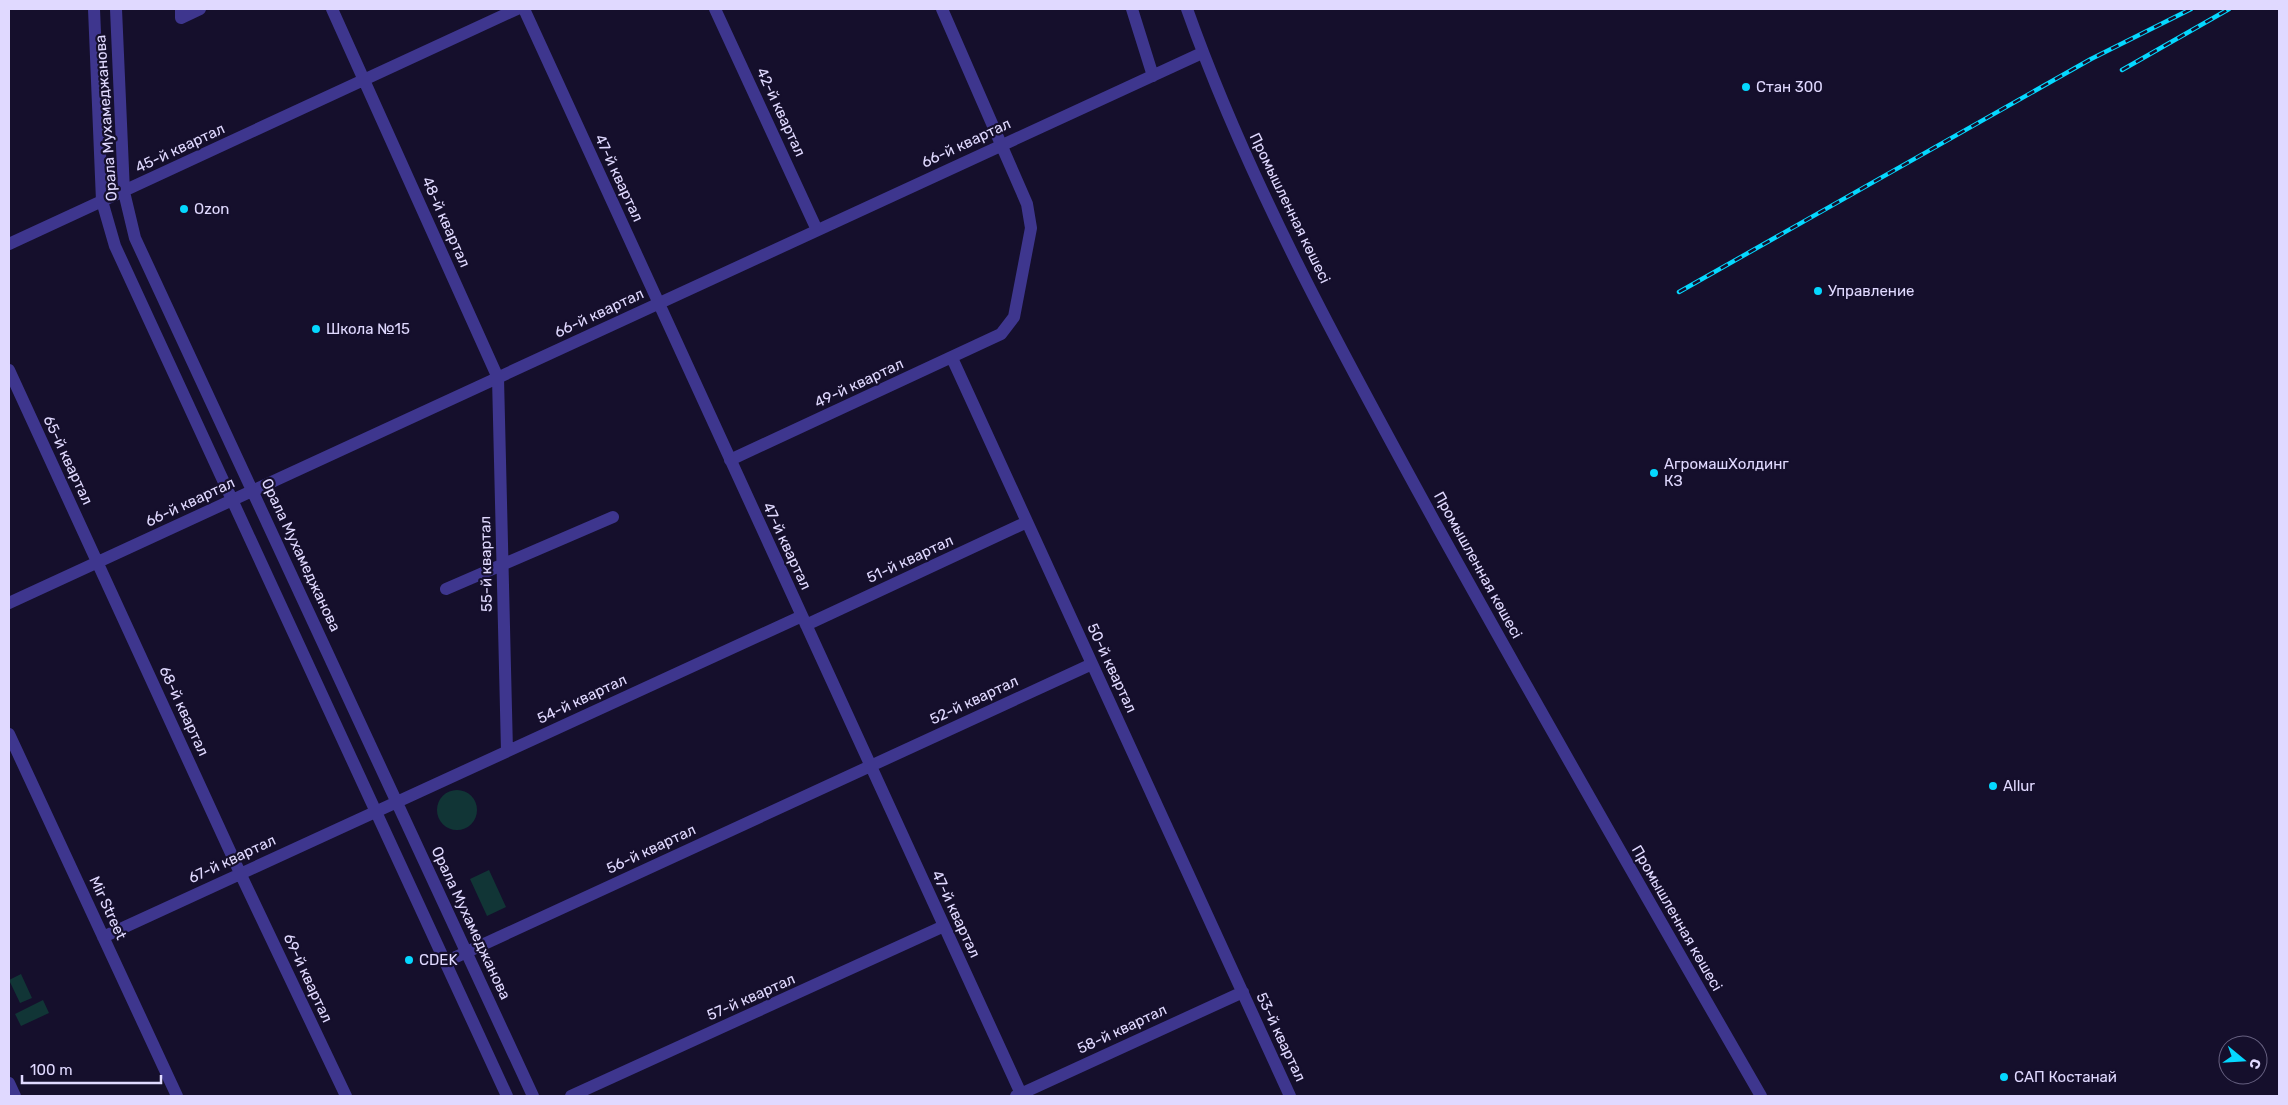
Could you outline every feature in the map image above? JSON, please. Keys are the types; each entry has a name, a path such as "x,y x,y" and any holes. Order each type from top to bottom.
{"street":[{"name":"Орала Мухамеджанова","path":"94,9 102,201 114,246 507,1096"},
{"name":"Орала Мухамеджанова","path":"116,9 124,192 136,238 533,1096"},
{"path":"181,9 181,18 200,9"},
{"path":"332,9 364,80"},
{"name":"45-й квартал","path":"9,244 517,9"},
{"name":"47-й квартал","path":"524,9 944,926 1019,1096"},
{"name":"42-й квартал","path":"715,9 818,230"},
{"path":"942,9 1002,144"},
{"path":"1132,9 1152,76"},
{"name":"Промышленная көшесі","path":"1187,9 1208,69 1278,226 1373,409 1562,751 1761,1096"},
{"name":"66-й квартал","path":"9,603 1202,53"},
{"name":"48-й квартал","path":"364,80 498,378"},
{"name":"49-й квартал","path":"730,460 1002,334 1014,317 1031,228 1027,204 1002,144"},
{"path":"162,348 182,338"},
{"name":"50-й квартал","path":"952,358 1243,992"},
{"name":"65-й квартал","path":"9,370 97,563"},
{"name":"55-й квартал","path":"498,378 507,751"},
{"path":"446,589 613,517"},
{"name":"51-й квартал","path":"804,621 1027,522"},
{"name":"68-й квартал","path":"97,563 240,873"},
{"name":"54-й квартал","path":"375,811 804,621"},
{"name":"52-й квартал","path":"870,765 1092,664"},
{"name":"Mir Street","path":"9,734 177,1096"},
{"name":"56-й квартал","path":"445,962 870,765"},
{"name":"67-й квартал","path":"103,937 375,811"},
{"name":"69-й квартал","path":"240,873 346,1096"},
{"name":"57-й квартал","path":"571,1096 944,926"},
{"name":"58-й квартал","path":"1019,1096 1243,992"},
{"name":"53-й квартал","path":"1243,992 1290,1096"},
{"path":"9,1083 15,1096"}],"green space":[{"path":"457,790 471,796 477,810 471,824 457,830 443,824 437,810 443,796"},
{"path":"489,870 506,907 487,916 470,879"},
{"path":"21,974 32,998 20,1003 9,980"},
{"path":"43,1000 49,1013 21,1026 15,1014"}],"railway":[{"path":"1679,292 2091,59 2191,9"},
{"path":"2122,70 2229,9"}],"place":[{"name":"Стан 300","path":"1746,87"},
{"name":"Ozon","path":"184,209"},
{"name":"Управление","path":"1818,291"},
{"name":"Школа №15","path":"316,329"},
{"name":"АгромашХолдинг КЗ","path":"1654,473"},
{"name":"Allur","path":"1993,786"},
{"name":"CDEK","path":"409,960"},
{"name":"САП Костанай","path":"2004,1077"}]}
